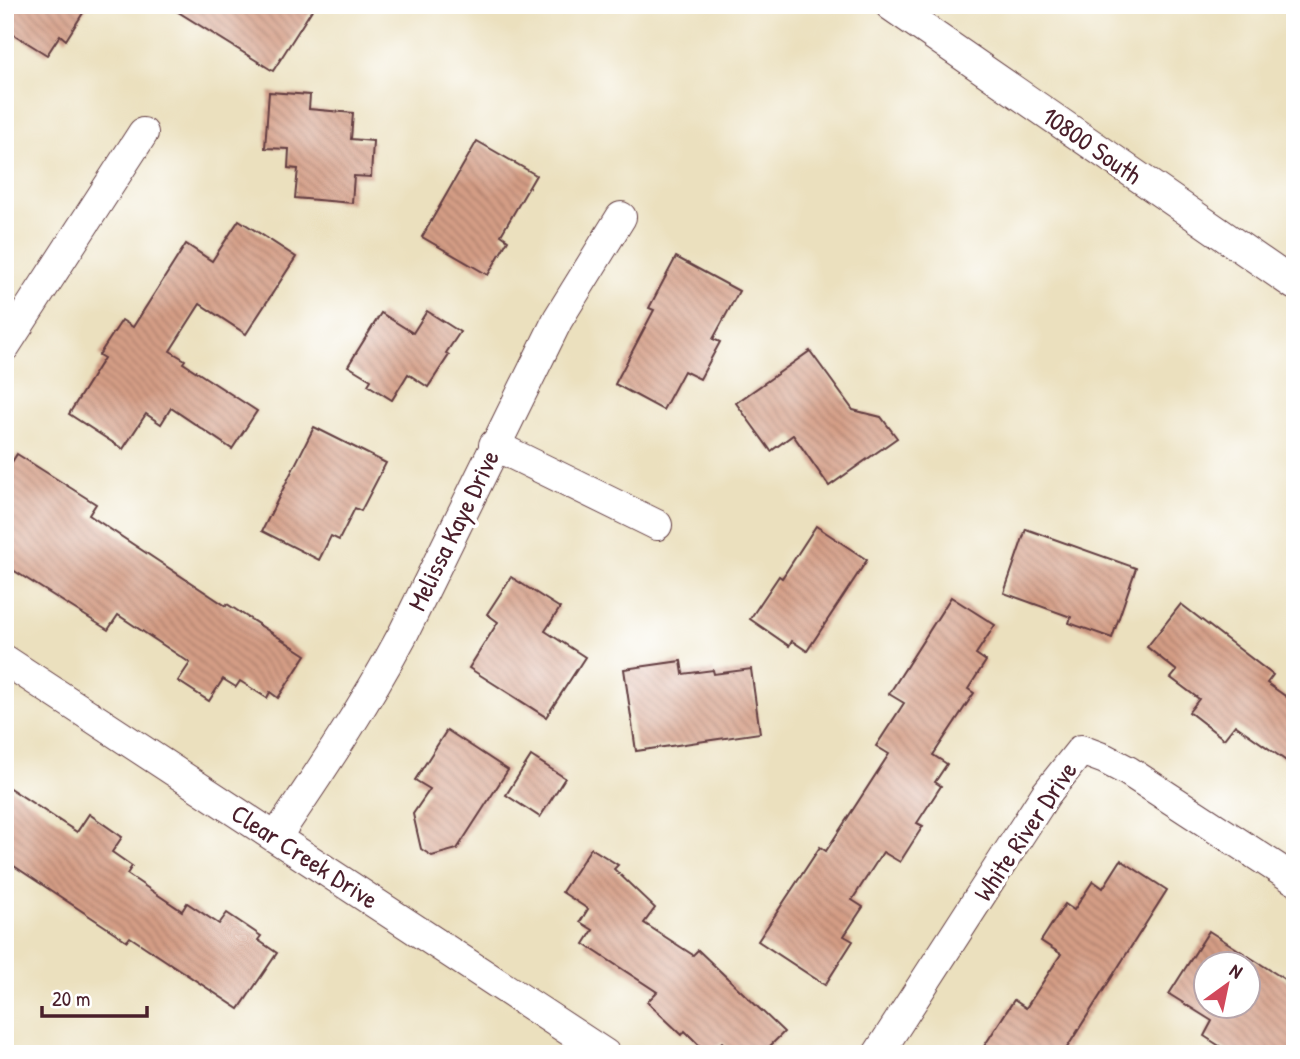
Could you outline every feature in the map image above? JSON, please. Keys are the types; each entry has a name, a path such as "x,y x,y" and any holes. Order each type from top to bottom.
{"street":[{"name":"10800 South","path":"890,5 1295,285"},
{"path":"5,346 143,133"},
{"name":"Melissa Kaye Drive","path":"276,837 376,684 558,319 621,217"},
{"path":"494,445 657,524"},
{"name":"Clear Creek Drive","path":"5,660 605,1054"},
{"name":"White River Drive","path":"878,1054 1046,794 1081,750 1128,771 1295,880"}],"building":[{"path":"5,5 88,5 66,40 60,35 47,55 5,29"},
{"path":"167,5 315,5 273,71"},
{"path":"269,92 310,95 309,109 353,113 351,139 373,141 371,177 354,176 352,203 295,198 298,169 288,168 289,149 265,148"},
{"path":"477,141 536,175 501,235 508,240 488,275 422,237"},
{"path":"239,220 296,257 246,334 200,304 170,351 185,360 183,363 257,411 232,449 171,408 161,424 146,414 123,449 69,414 104,358 99,355 122,320 133,327 186,244 212,261"},
{"path":"676,257 739,291 713,339 720,342 700,379 684,371 663,410 615,384 654,310 649,308"},
{"path":"427,311 460,332 428,387 408,374 392,400 368,385 371,380 348,366 381,313 413,333"},
{"path":"810,351 853,410 881,417 897,438 829,486 793,435 771,451 736,403"},
{"path":"314,427 386,463 361,511 355,508 339,540 331,536 319,560 262,531"},
{"path":"17,454 96,504 89,515 226,606 227,604 306,655 278,698 270,692 267,698 240,681 236,687 223,679 209,701 178,681 190,663 118,615 108,630 5,565 5,473"},
{"path":"816,526 867,560 807,651 792,641 789,646 750,619 779,576 782,578"},
{"path":"1026,529 1136,568 1112,638 1069,623 1071,617 1004,593"},
{"path":"511,577 560,608 545,631 585,657 546,717 469,668 498,622 487,614"},
{"path":"951,597 995,625 976,654 986,661 968,689 974,693 933,755 947,764 935,782 941,786 917,823 923,826 900,862 883,852 852,900 863,907 844,936 853,941 825,985 758,941 820,847 826,851 889,754 876,746 904,703 889,694"},
{"path":"1181,604 1273,675 1267,683 1295,703 1295,767 1235,725 1224,739 1189,712 1199,699 1171,678 1177,671 1147,647"},
{"path":"681,661 683,674 713,670 714,674 751,669 760,733 636,751 624,669"},
{"path":"447,730 508,770 457,849 432,856 421,849 413,814 430,789 415,780"},
{"path":"531,756 565,778 540,817 506,795"},
{"path":"5,785 77,832 89,814 122,837 112,852 132,866 127,874 182,911 187,903 219,924 227,913 261,936 258,940 277,953 239,1009 130,937 127,941 5,860"},
{"path":"591,848 618,865 614,869 655,908 644,923 693,955 698,950 784,1032 762,1054 734,1054 722,1042 708,1054 685,1031 682,1035 647,1002 657,992 584,944 593,930 580,922 588,909 562,892"},
{"path":"1121,860 1167,890 1063,1054 979,1054 1014,1000 1026,1008 1061,954 1041,941 1065,904 1074,910 1093,881 1103,888"},
{"path":"1209,931 1239,950 1197,950"},
{"path":"1192,958 1192,1008 1169,994"},
{"path":"1262,965 1295,986 1295,1054 1232,1054 1204,1036 1212,1021 1262,1020"}]}
